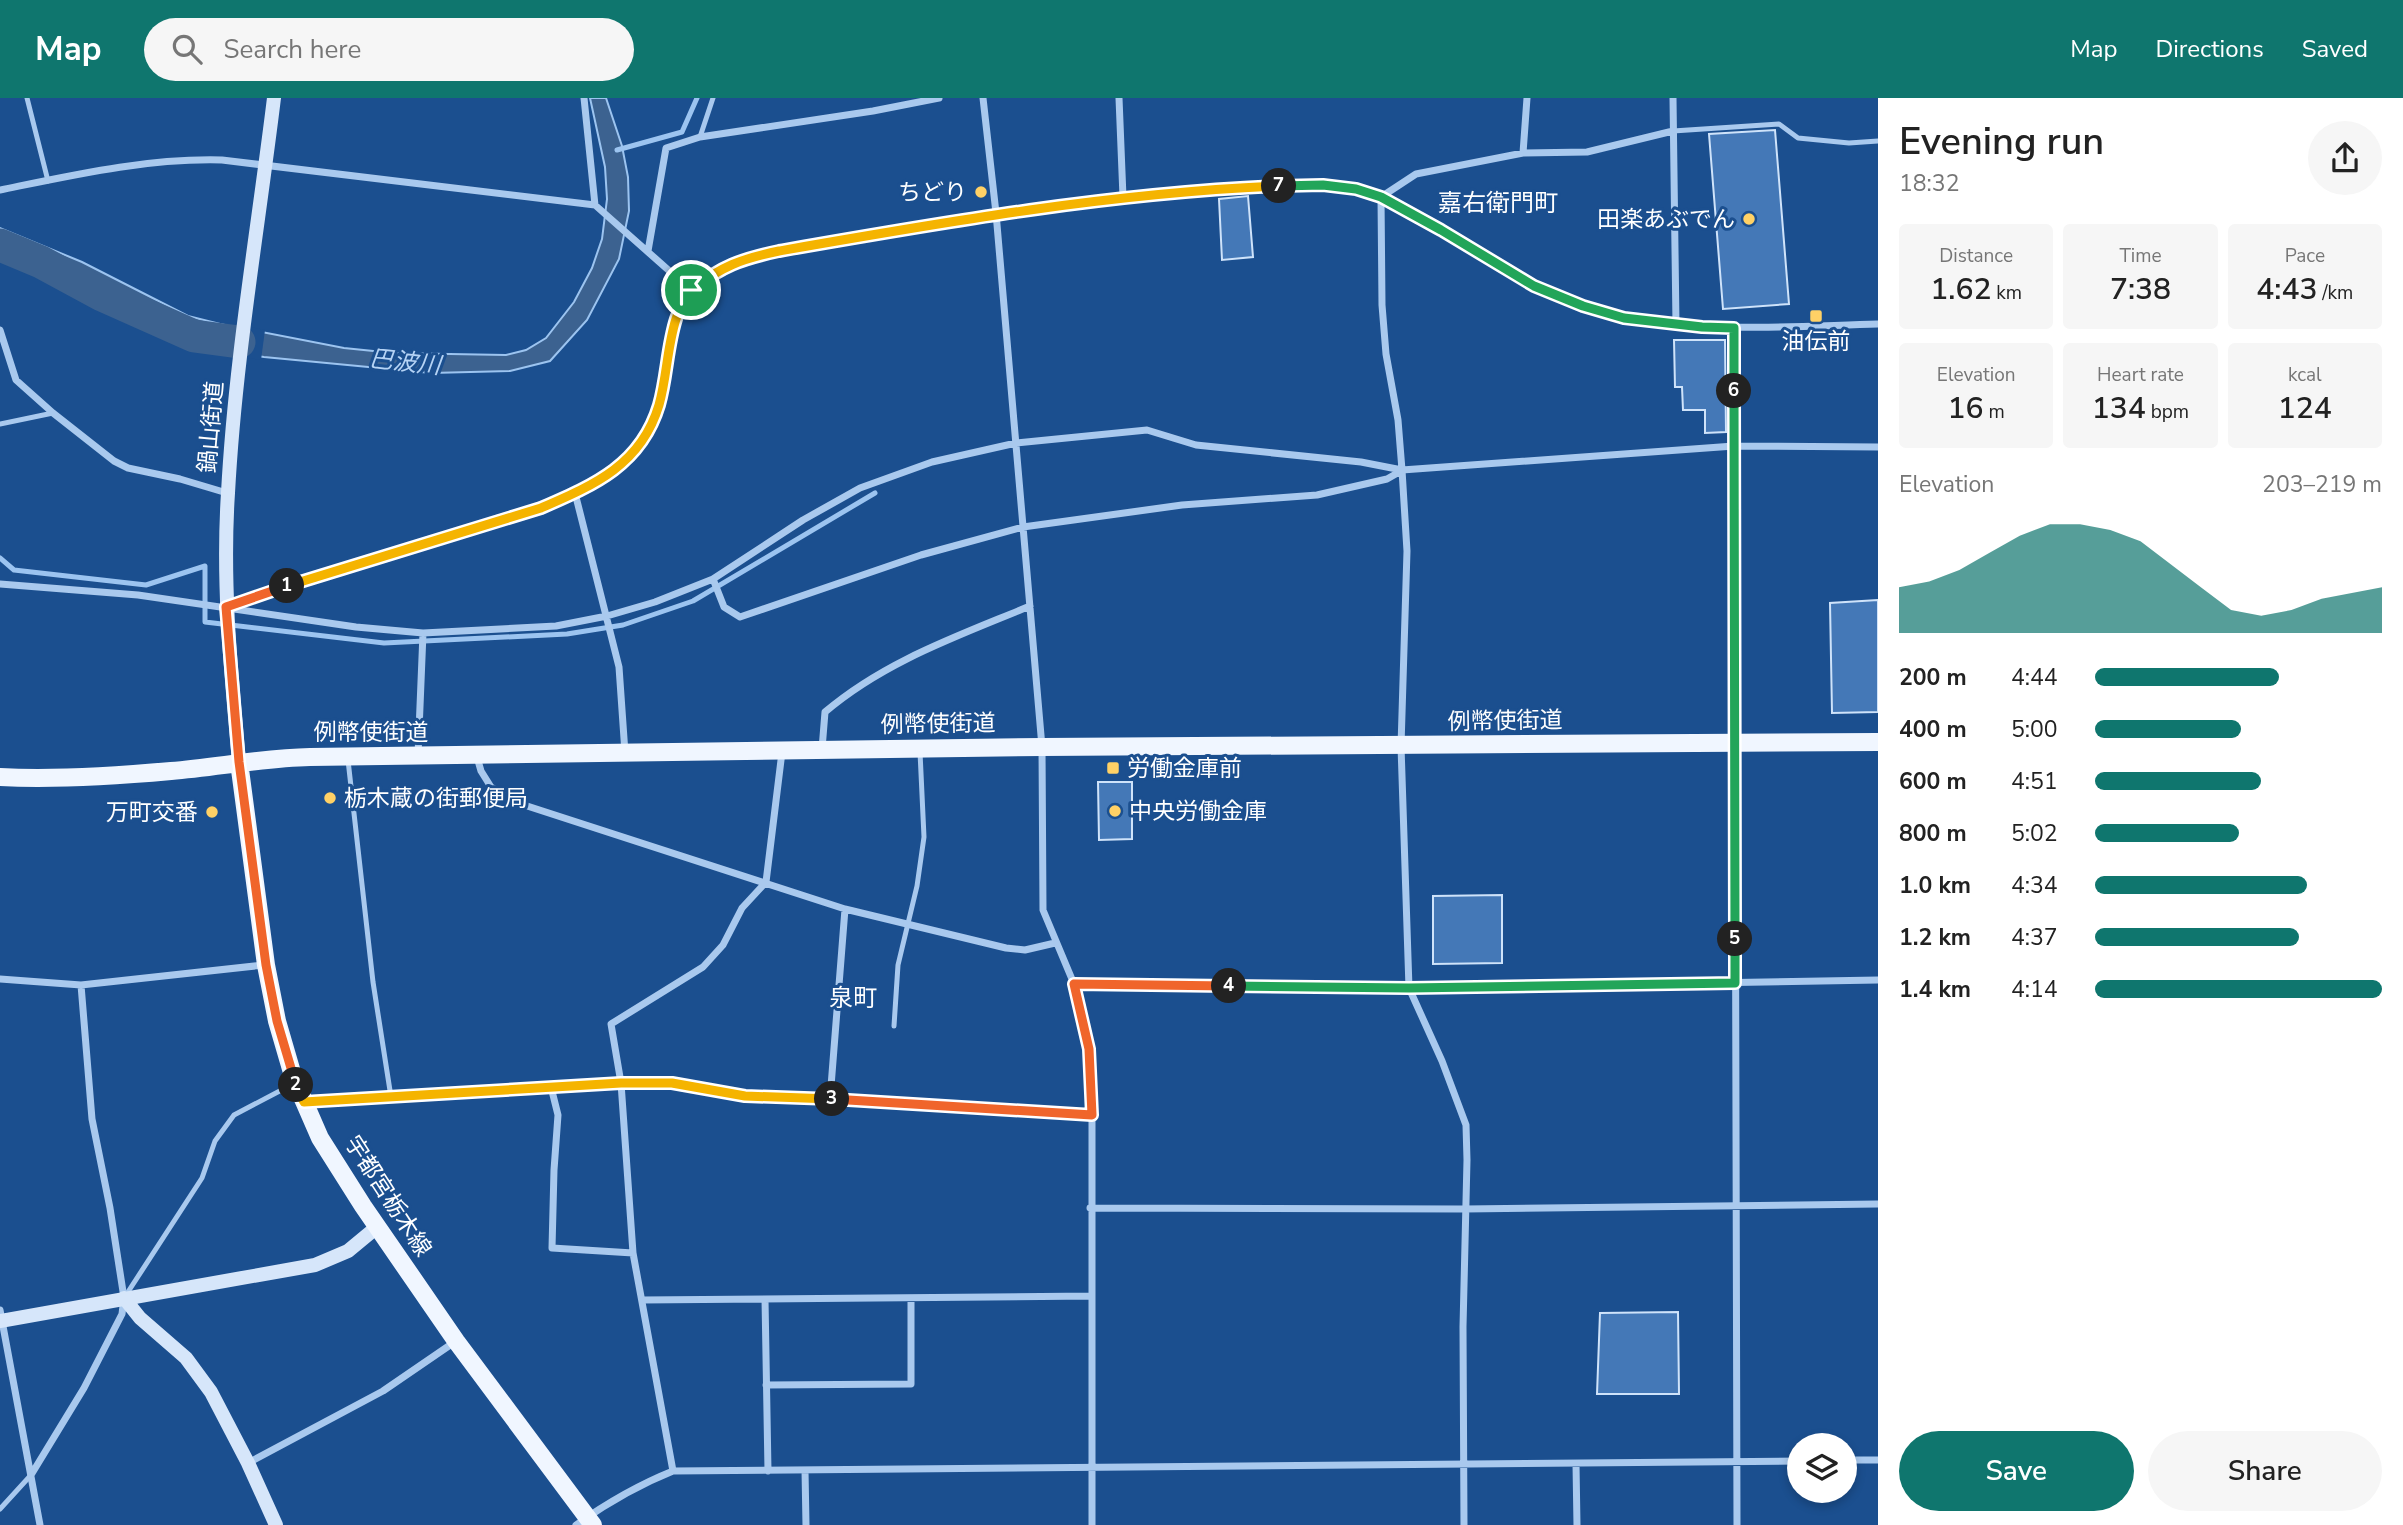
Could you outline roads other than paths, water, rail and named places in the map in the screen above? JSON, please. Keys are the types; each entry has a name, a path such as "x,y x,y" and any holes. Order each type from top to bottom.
{"main road":[{"name":"例幣使街道","path":"0,777 102,776 174,771 278,758 919,748 1878,742"},
{"name":"宇都宮栃木線","path":"239,762 266,965 277,1021 295,1082 320,1138 377,1227 585,1522"}],"street":[{"name":"鍋山街道","path":"239,762 226,607 228,493 240,360 274,98"},
{"path":"584,98 598,206"},
{"path":"648,251 666,148 700,137 873,111 939,98"},
{"path":"983,98 996,213 1042,747 1042,910 1074,984 1089,1049 1092,1115 1092,1525"},
{"path":"1119,98 1123,197"},
{"path":"1523,153 1527,98"},
{"path":"1673,98 1676,324"},
{"path":"1381,197 1416,174 1523,153 1587,152 1673,131"},
{"path":"0,190 107,169 174,160 222,160 598,206 691,290"},
{"path":"226,607 402,549 530,512 575,493 618,468 633,454 648,431 659,405 676,318 691,290 714,272 744,258 996,213 1123,197 1323,185 1356,189 1381,197 1534,286 1583,306 1624,318 1734,328 1878,324"},
{"path":"1381,197 1380,255 1385,354 1398,420 1407,551 1401,746 1409,988 1443,1061 1466,1125 1464,1525"},
{"path":"1734,328 1737,1525"},
{"path":"0,330 16,380 52,413 114,461 128,468 228,493"},
{"path":"0,584 138,595 356,627 422,633 555,626 655,603 713,579 782,533 860,488 932,463 1016,443 1147,429 1196,445 1348,461 1402,470 1734,446 1878,447"},
{"path":"713,579 724,607 740,617 921,555 1023,527 1182,505 1317,495 1387,479 1402,470"},
{"path":"575,493 619,667 625,752"},
{"path":"822,749 825,712 848,692 907,657 1030,606"},
{"path":"418,756 422,633"},
{"path":"673,1471 633,1253 621,1083 611,1024 704,967 723,945 742,908 766,882 782,750"},
{"path":"476,756 481,772 491,787 521,804 615,836 845,909 1006,948 1025,950 1055,943"},
{"path":"830,1099 845,909"},
{"path":"0,979 81,985 266,965"},
{"path":"1074,984 1409,988 1878,981"},
{"path":"31,1475 84,1388 122,1314 124,1298 92,1119 81,985"},
{"path":"304,1102 621,1083 672,1083 745,1096 1092,1115"},
{"path":"551,1087 558,1115 552,1248 633,1253"},
{"path":"1090,1208 1465,1209 1878,1204"},
{"path":"40,1525 1,1317 268,1275 315,1265 348,1251 377,1227"},
{"path":"642,1300 1091,1296"},
{"path":"124,1298 140,1318 186,1358 211,1392 276,1525"},
{"path":"766,1385 911,1384 911,1298"},
{"path":"765,1299 768,1471"},
{"path":"248,1463 383,1391 456,1341"},
{"path":"1857,1461 1878,1460"},
{"path":"585,1522 646,1482 673,1471 1787,1461"},
{"path":"1576,1464 1577,1525"},
{"path":"805,1470 806,1525"}],"lane":[{"path":"27,98 47,181"},
{"path":"700,137 713,98"},
{"path":"1673,131 1779,124 1798,138 1849,143 1878,141"},
{"path":"0,424 52,413"},
{"path":"894,1026 898,965 918,886 924,837 919,748"},
{"path":"348,757 366,929 391,1097"},
{"path":"124,1298 202,1178 215,1141 234,1115 295,1082"},
{"path":"0,1509 31,1475"}],"water":[{"path":"590,98 606,98 622,146 628,177 629,211 619,259 587,320 550,361 510,371 431,373 264,357 212,349 193,335 89,288 78,279 0,246 0,228 82,262 188,316 220,324 344,348 393,353 506,355 526,350 546,338 574,302 592,268 602,239 607,199 605,167"}],"waterway":[{"path":"617,150 682,132 697,98"},
{"name":"巴波川","path":"0,245 194,336 239,342"},
{"path":"0,558 14,570 146,585 205,566 205,622 384,643 567,634 623,625 693,601 875,493"}],"place":[{"name":"ちどり","path":"981,192"},
{"name":"田楽あぶでん","path":"1749,219"},
{"name":"油伝前","path":"1816,316"},
{"name":"労働金庫前","path":"1113,768"},
{"name":"栃木蔵の街郵便局","path":"330,798"},
{"name":"中央労働金庫","path":"1115,811"},
{"name":"万町交番","path":"212,812"}],"district":[{"name":"嘉右衛門町","path":"1498,203"},
{"name":"泉町","path":"853,998"}]}
